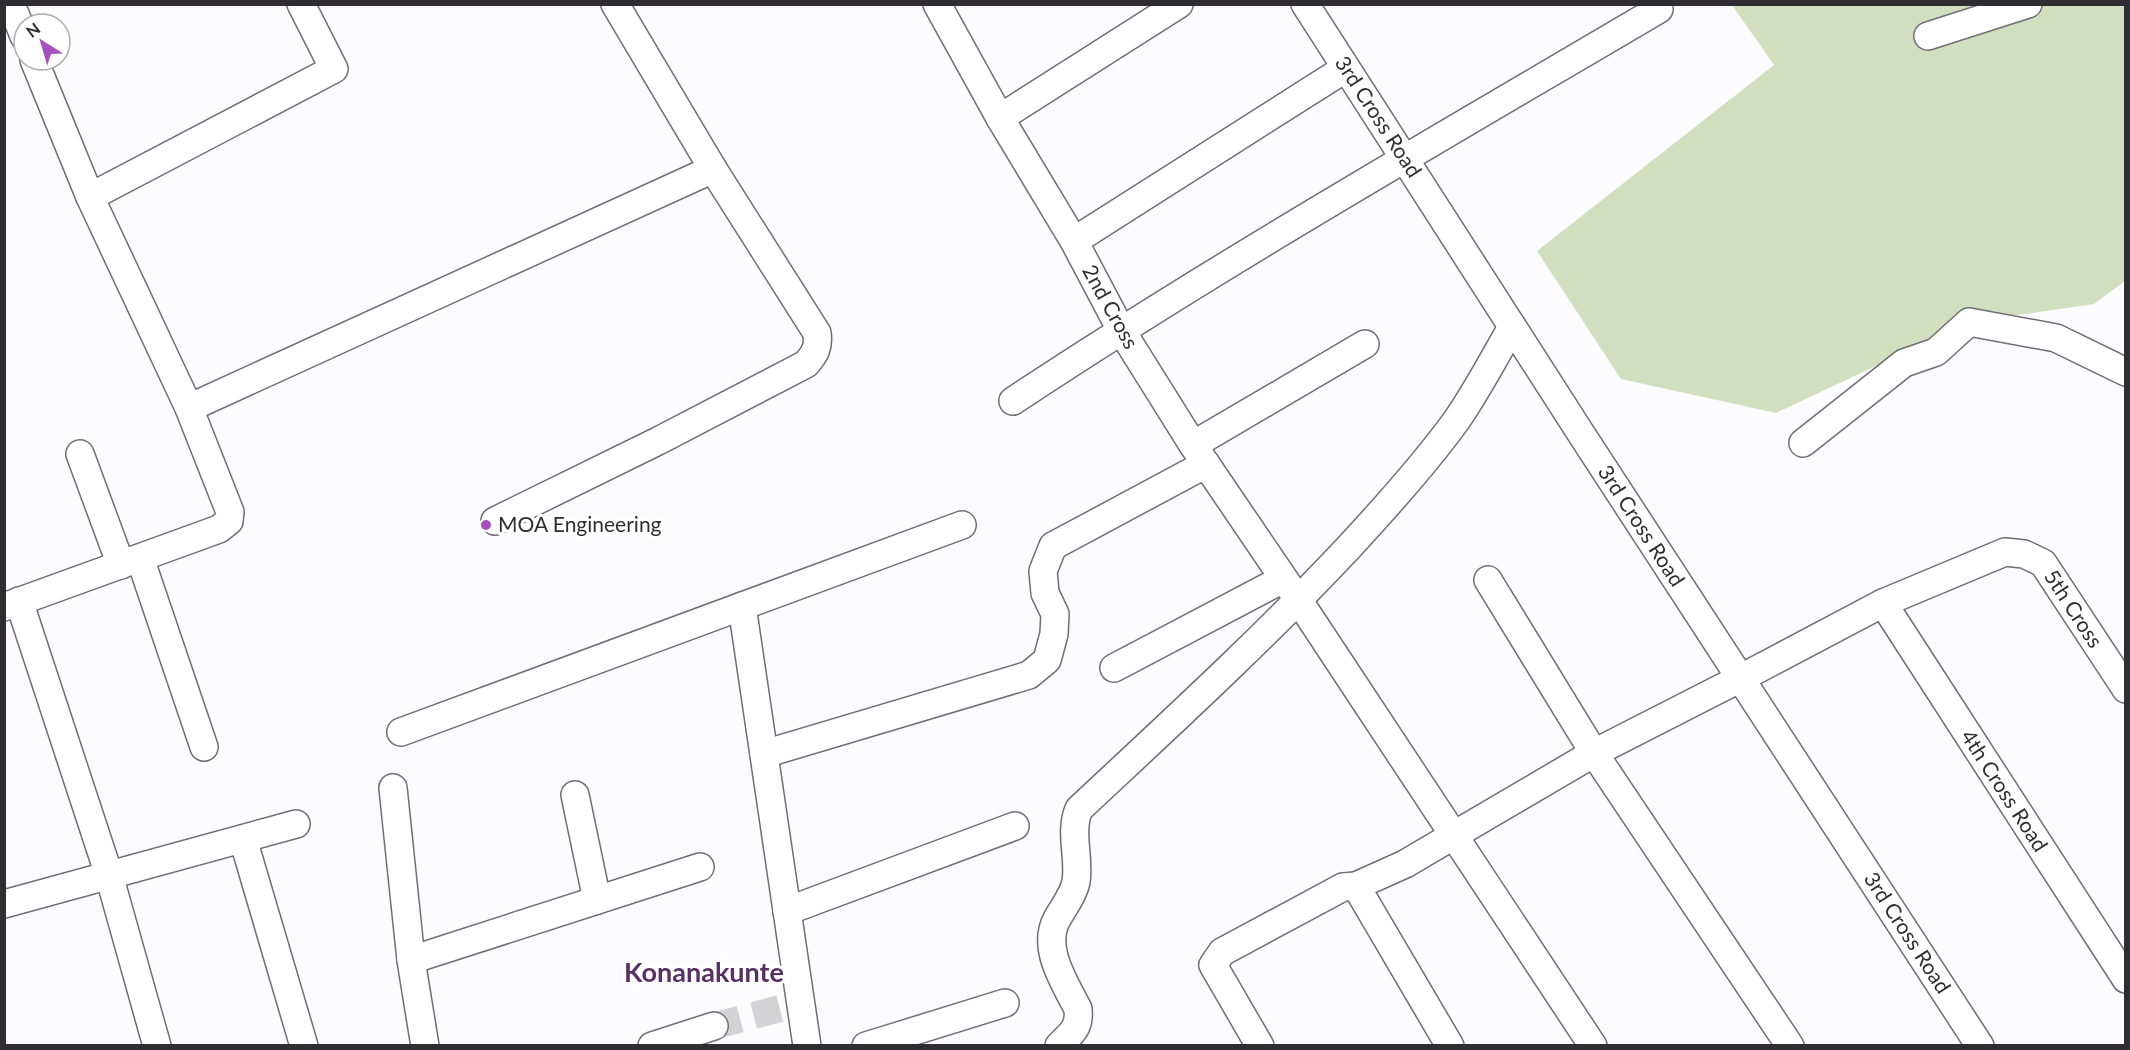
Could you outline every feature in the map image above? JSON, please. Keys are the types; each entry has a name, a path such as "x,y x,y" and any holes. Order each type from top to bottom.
{"street":[{"path":"90,197 334,69 301,4"},
{"path":"495,521 658,441 806,364 814,356 819,344 817,333 713,169 615,4"},
{"name":"2nd Cross","path":"936,4 1000,118 1074,241 1121,330 1199,455 1299,601 1593,1046"},
{"path":"1000,118 1179,4"},
{"path":"1928,36 2028,4"},
{"name":"3rd Cross Road","path":"1305,5 1980,1046"},
{"path":"1013,401 1121,330 1405,158 1659,9"},
{"path":"1074,241 1346,68"},
{"path":"39,72 90,197 189,408 230,512 229,521 219,529 12,604 109,875 157,1046"},
{"path":"189,408 713,169"},
{"path":"1803,443 1904,363 1936,352 1969,322 2056,338 2126,372"},
{"path":"1059,1046 1078,1026 1079,1018 1078,1009 1054,958 1051,943 1056,921 1071,897 1076,881 1075,819 1079,809 1299,601 1408,480 1456,421 1512,327"},
{"path":"764,754 1029,675 1047,660 1054,634 1055,614 1045,593 1043,571 1053,546 1199,455 1365,344"},
{"path":"80,454 130,561 204,747"},
{"path":"401,732 962,525"},
{"name":"5th Cross","path":"1883,603 2005,552 2024,554 2043,563 2126,689"},
{"path":"1114,668 1283,579"},
{"path":"1488,580 1594,753 1790,1046"},
{"path":"1260,1046 1213,966 1222,952 1343,887 1356,886 1405,864 1594,753 1883,603"},
{"name":"4th Cross Road","path":"1883,603 2126,979"},
{"path":"742,606 807,1046"},
{"path":"393,788 411,960 425,1046"},
{"path":"575,795 597,900"},
{"path":"4,904 296,824"},
{"path":"787,911 1015,826"},
{"path":"243,839 304,1046"},
{"path":"411,960 700,867"},
{"path":"1356,886 1450,1046"},
{"path":"866,1046 1005,1003"},
{"path":"652,1046 714,1026"}],"green space":[{"path":"1732,5 2125,5 2125,281 2094,304 1969,322 1776,413 1621,379 1537,251 1774,65"}],"tunnel":[{"path":"714,1026 801,1003"}],"place":[{"name":"MOA Engineering","path":"486,525"}],"district":[{"name":"Konanakunte","path":"704,973"}]}
